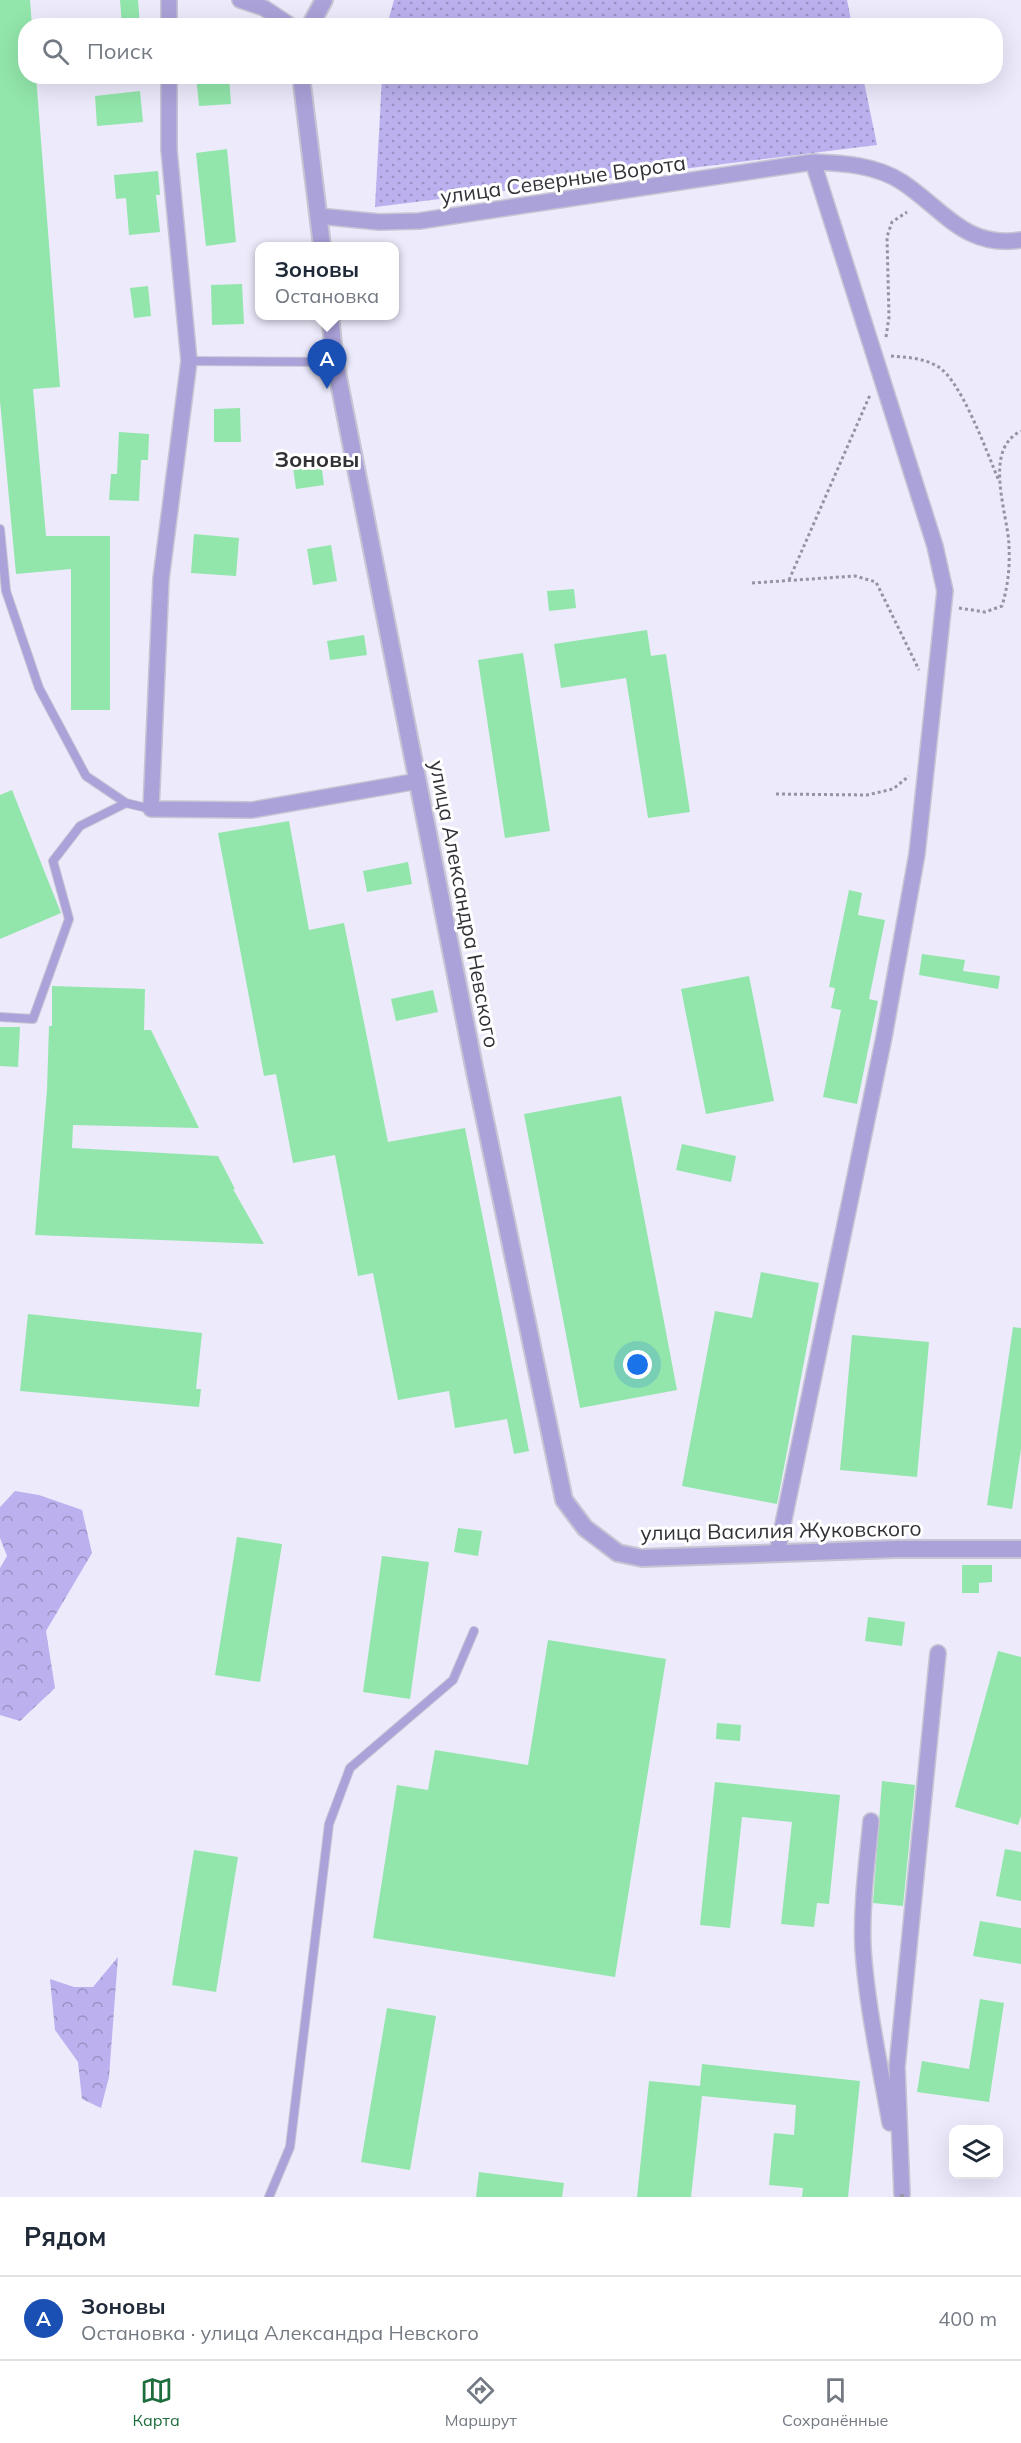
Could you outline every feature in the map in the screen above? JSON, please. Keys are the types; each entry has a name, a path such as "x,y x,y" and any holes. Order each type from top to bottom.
{"street":[{"path":"169,0 169,18"},
{"path":"240,0 264,8 279,18"},
{"path":"314,18 324,0"},
{"path":"169,84 170,150 189,361 161,579 152,809 252,810 418,781"},
{"path":"302,84 321,242"},
{"path":"777,1553 884,1037 917,854 945,591 935,546 813,162"},
{"name":"улица Северные Ворота","path":"318,216 380,222 418,221 813,162 847,164 875,170 902,181 957,226 984,239 1006,242 1021,240"},
{"name":"улица Александра Невского","path":"331,320 335,362 475,1072 564,1500"},
{"name":"улица Василия Жуковского","path":"564,1500 585,1528 618,1553 642,1558 896,1549 1021,1549"},
{"path":"870,1821 862,1921 865,1974 902,2194 897,2067 938,1653"}],"lane":[{"path":"189,361 335,362"},
{"path":"0,529 6,591 39,688 86,776 126,803 152,809"},
{"path":"0,1017 33,1019 69,919 53,861 80,826 126,803"},
{"path":"269,2197 290,2147 329,1824 350,1768 453,1680 474,1631"}],"path":[{"path":"885,346 889,317 887,237 892,222 907,212"},
{"path":"789,580 880,373 883,356 913,358 938,366 957,387 999,481"},
{"path":"944,606 985,612 1002,606 1008,584 1009,545 999,481 1002,450 1014,434 1021,431"},
{"path":"752,583 855,576 876,582 922,676"},
{"path":"776,794 867,795 893,789 910,775"}],"green space":[{"path":"394,0 847,0 851,18 389,18"},
{"path":"382,84 864,84 877,145 375,207"},
{"path":"15,1491 39,1495 82,1510 92,1553 46,1631 55,1688 20,1721 0,1715 0,1568 7,1556 0,1538 0,1507"},
{"path":"118,1957 109,2077 101,2108 82,2099 78,2062 55,2030 50,1979 74,1987 93,1987"}],"building":[{"path":"0,0 30,0 31,18 18,18 18,84 37,84 60,387 33,389 46,536 110,536 110,710 71,710 71,569 16,574 0,401"},
{"path":"120,0 138,0 139,18 121,18"},
{"path":"197,84 230,84 231,104 199,106"},
{"path":"140,91 143,122 97,126 95,96"},
{"path":"227,149 236,242 206,246 196,153"},
{"path":"158,171 160,195 156,195 160,232 129,235 126,198 116,199 114,175"},
{"path":"242,284 244,324 212,325 211,285"},
{"path":"148,286 151,316 134,318 130,288"},
{"path":"240,408 241,442 214,442 214,409"},
{"path":"119,432 149,434 148,460 141,460 139,501 109,500 111,474 117,474"},
{"path":"320,455 324,485 296,489 292,460"},
{"path":"194,534 239,538 236,576 191,573"},
{"path":"331,545 337,581 313,585 307,549"},
{"path":"574,589 576,608 549,611 547,591"},
{"path":"647,630 651,656 666,654 690,812 648,818 626,678 561,688 554,644"},
{"path":"364,635 367,655 330,660 327,641"},
{"path":"523,653 550,831 505,838 478,660"},
{"path":"12,790 61,913 0,939 0,795"},
{"path":"289,821 309,930 344,923 388,1142 465,1128 529,1451 514,1454 507,1419 455,1428 449,1391 398,1400 373,1273 358,1276 335,1155 293,1163 276,1074 264,1076 218,833"},
{"path":"408,862 412,884 367,892 363,871"},
{"path":"849,890 862,893 858,915 885,920 869,999 878,1001 857,1104 823,1097 841,1010 831,1008 835,988 829,987"},
{"path":"922,954 965,960 963,971 1000,976 998,989 919,975"},
{"path":"749,976 774,1101 706,1114 681,989"},
{"path":"52,986 145,989 144,1030 151,1030 199,1128 73,1125 72,1148 218,1156 235,1189 233,1189 264,1244 35,1235 47,1090 49,1026 52,1026"},
{"path":"433,990 438,1012 396,1021 391,999"},
{"path":"0,1027 20,1027 18,1067 0,1066"},
{"path":"621,1096 677,1390 580,1408 524,1114"},
{"path":"682,1144 736,1156 731,1182 676,1170"},
{"path":"761,1272 819,1283 777,1504 682,1486 715,1311 752,1318"},
{"path":"28,1314 202,1333 196,1389 201,1389 199,1407 20,1391"},
{"path":"1013,1327 1021,1328 1021,1449 1012,1509 987,1505"},
{"path":"852,1335 929,1342 917,1477 840,1470"},
{"path":"458,1528 482,1531 478,1556 454,1552"},
{"path":"237,1537 282,1544 260,1682 215,1675"},
{"path":"382,1556 429,1562 410,1699 363,1692"},
{"path":"962,1565 992,1565 992,1582 979,1583 979,1593 962,1593"},
{"path":"868,1617 905,1622 902,1646 865,1641"},
{"path":"548,1640 666,1659 615,1977 373,1938 397,1785 428,1790 435,1750 528,1765"},
{"path":"998,1651 1021,1657 1021,1816 1018,1825 955,1807"},
{"path":"717,1723 741,1725 740,1741 716,1739"},
{"path":"882,1781 915,1785 903,1906 873,1903"},
{"path":"715,1782 840,1795 829,1904 817,1903 814,1927 781,1924 792,1822 742,1817 730,1928 700,1925"},
{"path":"1005,1849 1021,1852 1021,1901 996,1896"},
{"path":"194,1850 238,1857 216,1992 172,1985"},
{"path":"980,1921 1021,1928 1021,1964 973,1956"},
{"path":"980,1999 1004,2003 989,2102 917,2092 922,2061 969,2069"},
{"path":"387,2008 436,2016 410,2170 361,2162"},
{"path":"702,2064 860,2081 848,2197 802,2197 803,2188 769,2185 774,2133 794,2135 796,2105 702,2096 691,2197 637,2197 649,2081 700,2086"},
{"path":"479,2172 564,2183 562,2197 476,2197"}],"place":[{"name":"Зоновы","path":"327,389"}],"district":[{"name":"Зоновы","path":"317,459"}]}
